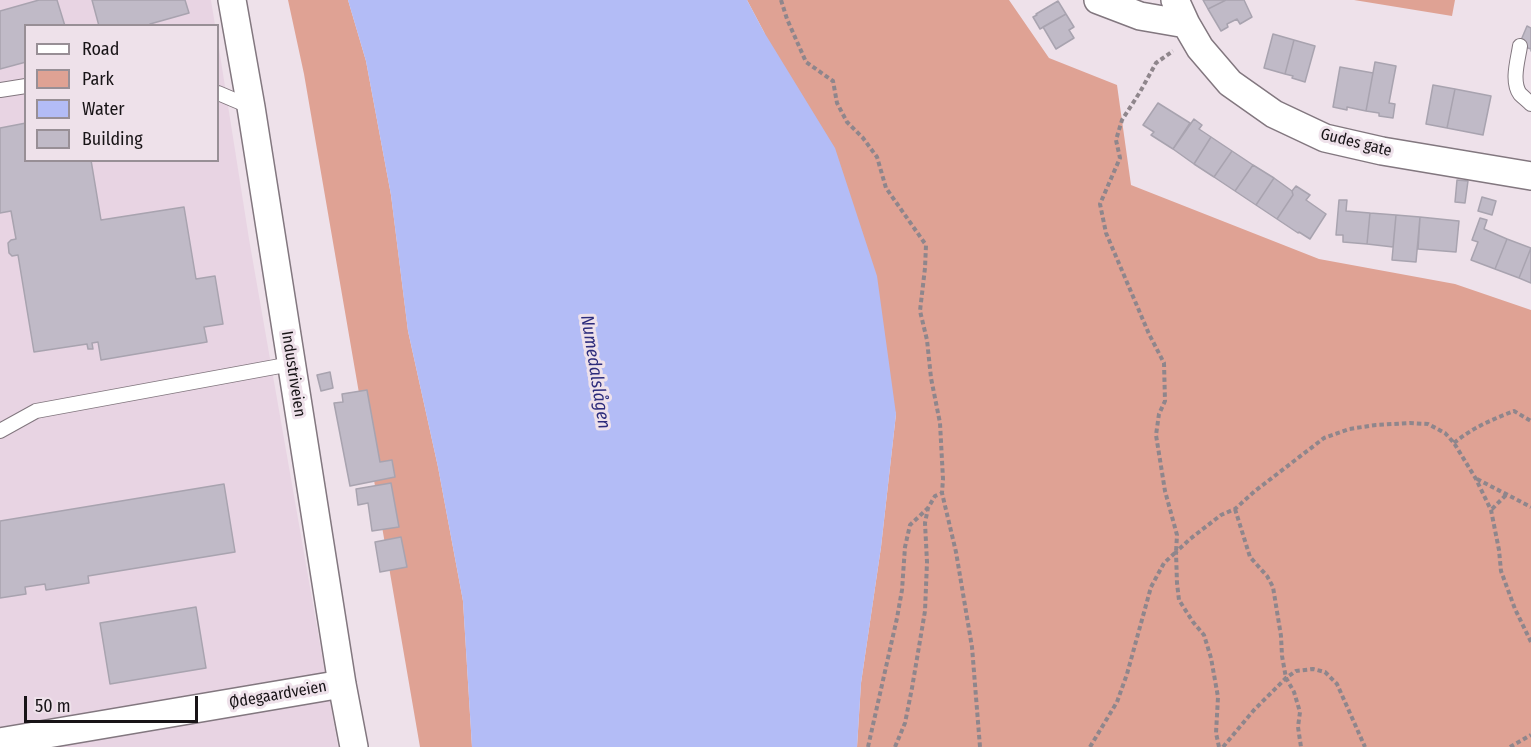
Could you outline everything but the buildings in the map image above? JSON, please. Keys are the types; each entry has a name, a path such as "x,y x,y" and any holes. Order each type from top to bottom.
{"street":[{"name":"Industriveien","path":"232,0 354,747"},
{"path":"1098,0 1140,16 1185,20"},
{"name":"Gudes gate","path":"1185,20 1200,48 1230,83 1274,114 1325,138 1382,151 1531,177"},
{"name":"Ødegaardveien","path":"0,742 342,684"}],"lane":[{"path":"1520,46 1516,82 1521,94 1531,104"},
{"path":"0,90 24,86"},
{"path":"219,93 251,107"},
{"path":"0,431 36,411 291,364"}],"path":[{"path":"781,0 787,19 807,62 833,81 837,103 847,122 877,157 886,188 926,245 920,311 940,423 942,493 956,552 972,647 980,747"},
{"path":"1185,20 1122,120 1116,140 1120,158 1100,204 1106,233 1149,334 1164,363 1165,401 1159,414 1156,435 1165,490 1177,535 1179,600 1204,634 1211,658 1218,697 1216,733 1221,747 1286,678 1296,671 1313,669 1325,672 1336,684 1365,747"},
{"path":"1454,443 1484,424 1514,411 1531,421"},
{"path":"1090,747 1117,702 1151,587 1164,563 1190,539 1221,515 1234,509 1324,438 1349,429 1376,425 1428,424 1445,434 1454,443 1476,479 1491,510 1501,571 1515,609 1531,642"},
{"path":"1476,479 1531,507"},
{"path":"868,747 897,618 902,590 905,547 910,525 928,508 935,496 942,493"},
{"path":"1491,510 1506,495"},
{"path":"895,747 905,723 925,611 927,562 925,523 928,508"},
{"path":"1234,509 1250,558 1273,586 1286,678 1294,692 1299,712 1300,747"},
{"path":"1510,747 1531,735"}],"shaded area":[{"path":"0,0 211,0 215,24 24,24 24,162 219,162 219,48 249,239 338,747 0,747"}],"green space":[{"path":"288,0 348,0 366,61 391,195 408,331 438,467 463,601 472,747 420,747 304,74"},
{"path":"747,0 1009,0 1049,58 1117,85 1131,185 1319,259 1455,284 1531,310 1531,747 857,747 861,683 881,547 896,414 764,32"},
{"path":"1354,0 1455,0 1452,16"}],"water":[{"name":"Numedalslågen","path":"348,0 747,0 835,148 877,276 896,414 881,547 861,683 857,747 472,747 463,601 438,467 408,331 391,195 366,61"}]}
